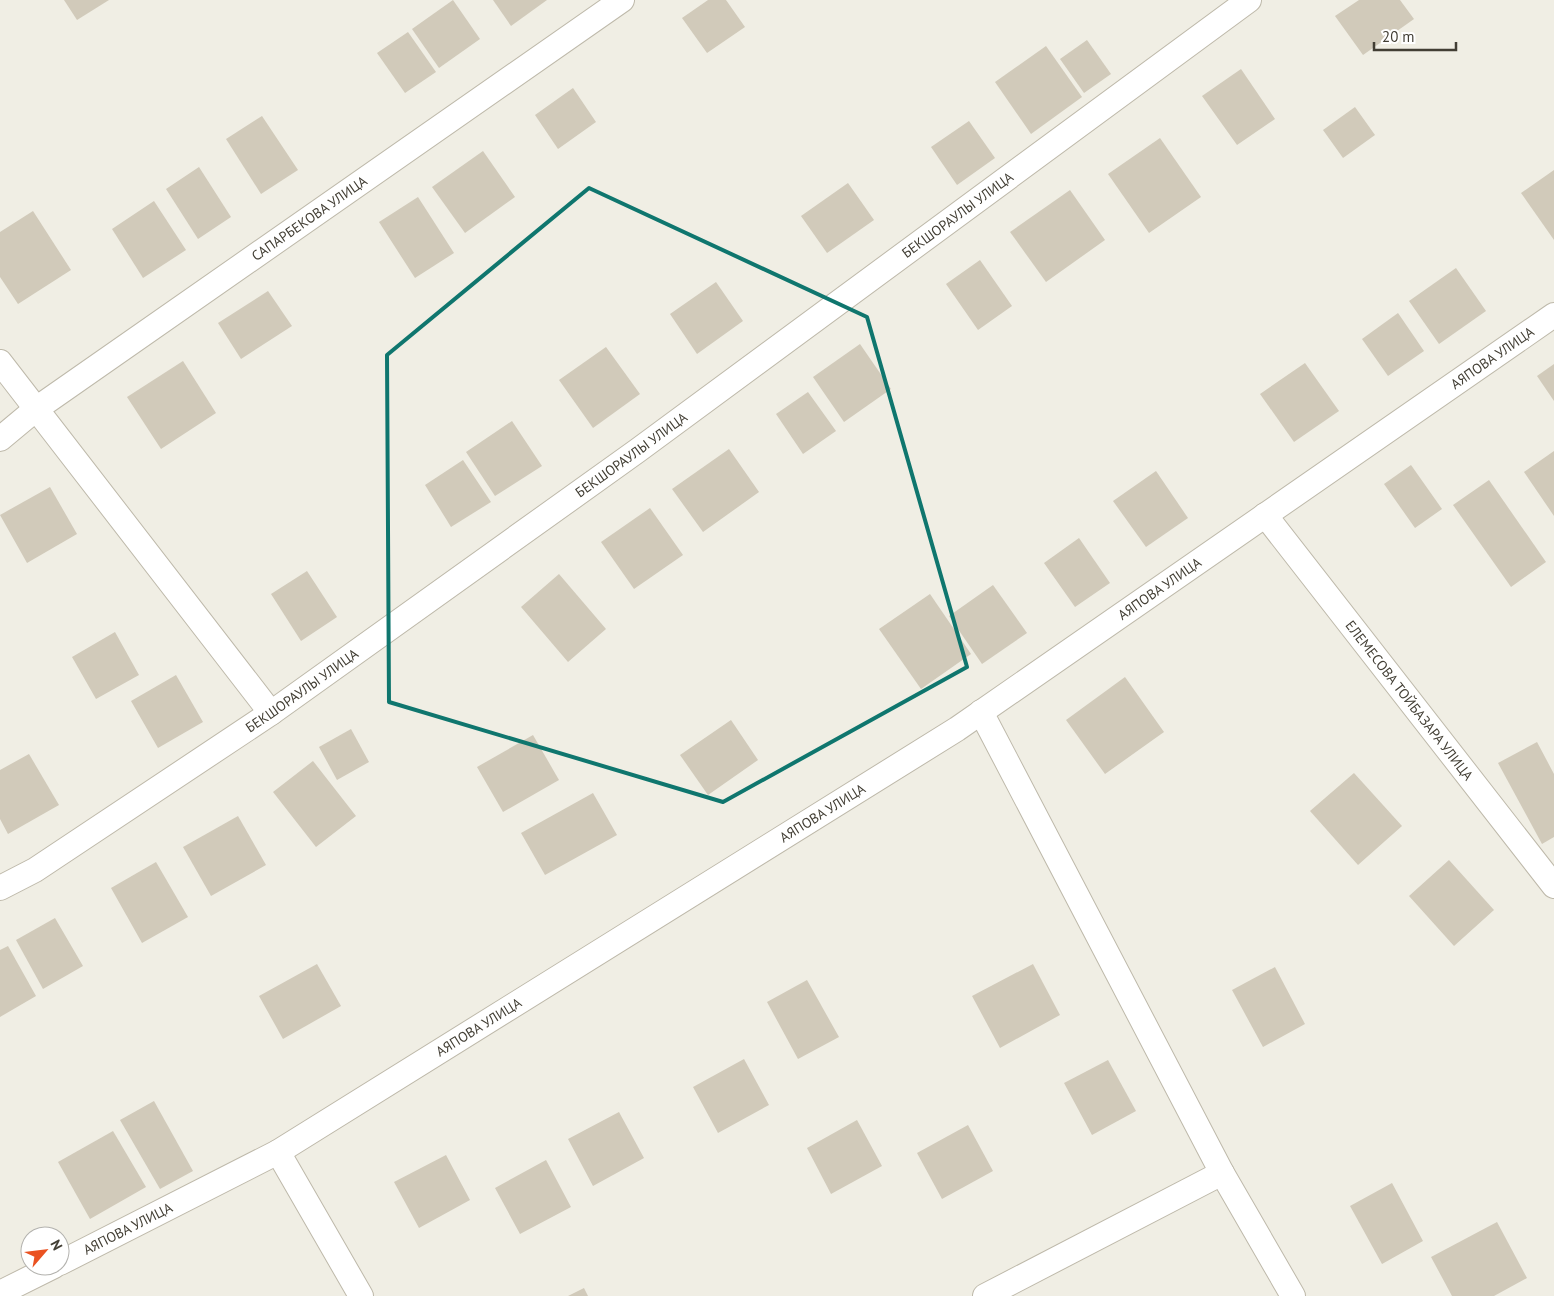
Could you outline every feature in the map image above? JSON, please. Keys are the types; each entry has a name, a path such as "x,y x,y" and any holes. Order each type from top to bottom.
{"street":[{"name":"САПАРБЕКОВА УЛИЦА","path":"0,439 36,409 622,0"},
{"name":"БЕКШОРАУЛЫ УЛИЦА","path":"0,888 35,870 271,713 637,452 1249,0"},
{"name":"АЯПОВА УЛИЦА","path":"70,1258 278,1152 949,734 1554,315"},
{"path":"0,362 271,713"},
{"name":"ЕЛЕМЕСОВА ТОЙБАЗАРА УЛИЦА","path":"1265,515 1554,886"},
{"path":"981,712 1222,1173 1293,1296"},
{"path":"278,1152 360,1296"},
{"path":"985,1296 1222,1173"},
{"path":"0,1293 34,1276"}],"highlighted area":[{"path":"589,188 867,317 967,667 723,802 389,702 387,355"}],"building":[{"path":"64,0 109,0 77,20"},
{"path":"453,0 480,39 439,68 412,29"},
{"path":"493,0 547,0 511,26"},
{"path":"708,0 726,0 745,27 707,53 682,18"},
{"path":"1359,0 1400,0 1414,19 1363,55 1335,16"},
{"path":"408,32 436,72 405,93 377,53"},
{"path":"1087,40 1111,74 1084,93 1060,59"},
{"path":"1046,46 1082,97 1031,134 995,82"},
{"path":"1241,69 1275,119 1237,145 1202,96"},
{"path":"573,88 596,122 558,149 535,115"},
{"path":"1355,107 1375,135 1343,158 1323,130"},
{"path":"262,116 298,170 261,194 226,139"},
{"path":"969,121 995,158 957,185 931,147"},
{"path":"1160,138 1201,197 1149,233 1108,174"},
{"path":"483,151 515,197 465,233 432,187"},
{"path":"199,167 231,217 198,239 166,189"},
{"path":"1554,170 1554,240 1521,193"},
{"path":"848,183 874,220 827,253 801,216"},
{"path":"1070,190 1105,240 1046,282 1010,232"},
{"path":"418,197 454,253 415,278 379,222"},
{"path":"154,201 186,250 143,278 112,229"},
{"path":"33,211 71,270 18,304 0,277 0,232"},
{"path":"980,260 1012,306 978,330 946,284"},
{"path":"1456,268 1486,311 1439,344 1409,301"},
{"path":"716,282 743,321 697,354 670,314"},
{"path":"268,291 292,326 241,359 218,323"},
{"path":"1398,313 1424,351 1388,376 1362,339"},
{"path":"860,344 891,389 844,422 813,377"},
{"path":"606,347 640,394 593,428 559,380"},
{"path":"183,361 216,413 161,449 127,397"},
{"path":"1305,363 1339,411 1294,442 1260,394"},
{"path":"1554,364 1554,401 1537,376"},
{"path":"808,392 836,431 803,454 776,414"},
{"path":"512,421 542,466 495,496 466,452"},
{"path":"729,449 759,492 703,532 672,489"},
{"path":"1554,451 1554,516 1524,472"},
{"path":"463,460 491,502 451,527 425,485"},
{"path":"1411,465 1442,509 1415,528 1384,484"},
{"path":"1156,471 1188,518 1146,547 1113,501"},
{"path":"1489,480 1546,562 1511,587 1453,505"},
{"path":"50,487 77,534 27,563 0,515"},
{"path":"650,508 683,555 634,589 601,542"},
{"path":"1079,538 1110,583 1075,607 1044,563"},
{"path":"307,571 337,617 301,641 271,594"},
{"path":"559,574 606,629 568,662 521,607"},
{"path":"993,585 1027,633 982,664 949,616"},
{"path":"930,594 971,654 921,689 879,629"},
{"path":"115,632 139,675 96,699 72,657"},
{"path":"176,675 203,722 158,748 131,701"},
{"path":"1125,677 1164,732 1105,774 1066,720"},
{"path":"731,720 758,760 708,795 680,755"},
{"path":"351,729 369,762 337,780 319,747"},
{"path":"533,735 559,780 503,812 477,767"},
{"path":"1537,742 1554,774 1554,837 1542,844 1498,763"},
{"path":"29,754 59,805 8,834 0,819 0,770"},
{"path":"313,761 356,816 316,847 273,792"},
{"path":"1354,773 1402,826 1358,865 1310,811"},
{"path":"593,793 617,835 545,875 521,833"},
{"path":"238,816 266,865 211,896 183,847"},
{"path":"1449,860 1494,910 1454,946 1409,896"},
{"path":"156,862 188,917 142,943 111,888"},
{"path":"55,918 83,966 43,989 16,940"},
{"path":"8,946 36,996 0,1017 0,950"},
{"path":"317,964 341,1006 283,1039 259,996"},
{"path":"1033,964 1060,1015 1000,1048 972,996"},
{"path":"1275,967 1305,1024 1263,1047 1232,990"},
{"path":"807,980 839,1037 798,1059 767,1002"},
{"path":"744,1059 769,1105 718,1133 693,1087"},
{"path":"1108,1060 1136,1111 1092,1135 1064,1083"},
{"path":"154,1101 193,1171 160,1189 120,1120"},
{"path":"619,1112 644,1158 593,1186 568,1139"},
{"path":"857,1120 882,1166 831,1194 807,1148"},
{"path":"968,1125 993,1171 942,1199 917,1153"},
{"path":"113,1131 146,1187 90,1219 58,1162"},
{"path":"446,1155 470,1200 419,1228 394,1182"},
{"path":"546,1160 571,1207 520,1234 495,1188"},
{"path":"1392,1183 1423,1241 1382,1264 1350,1206"},
{"path":"1497,1222 1527,1278 1494,1296 1452,1296 1431,1257"},
{"path":"584,1288 588,1296 568,1296"}]}
